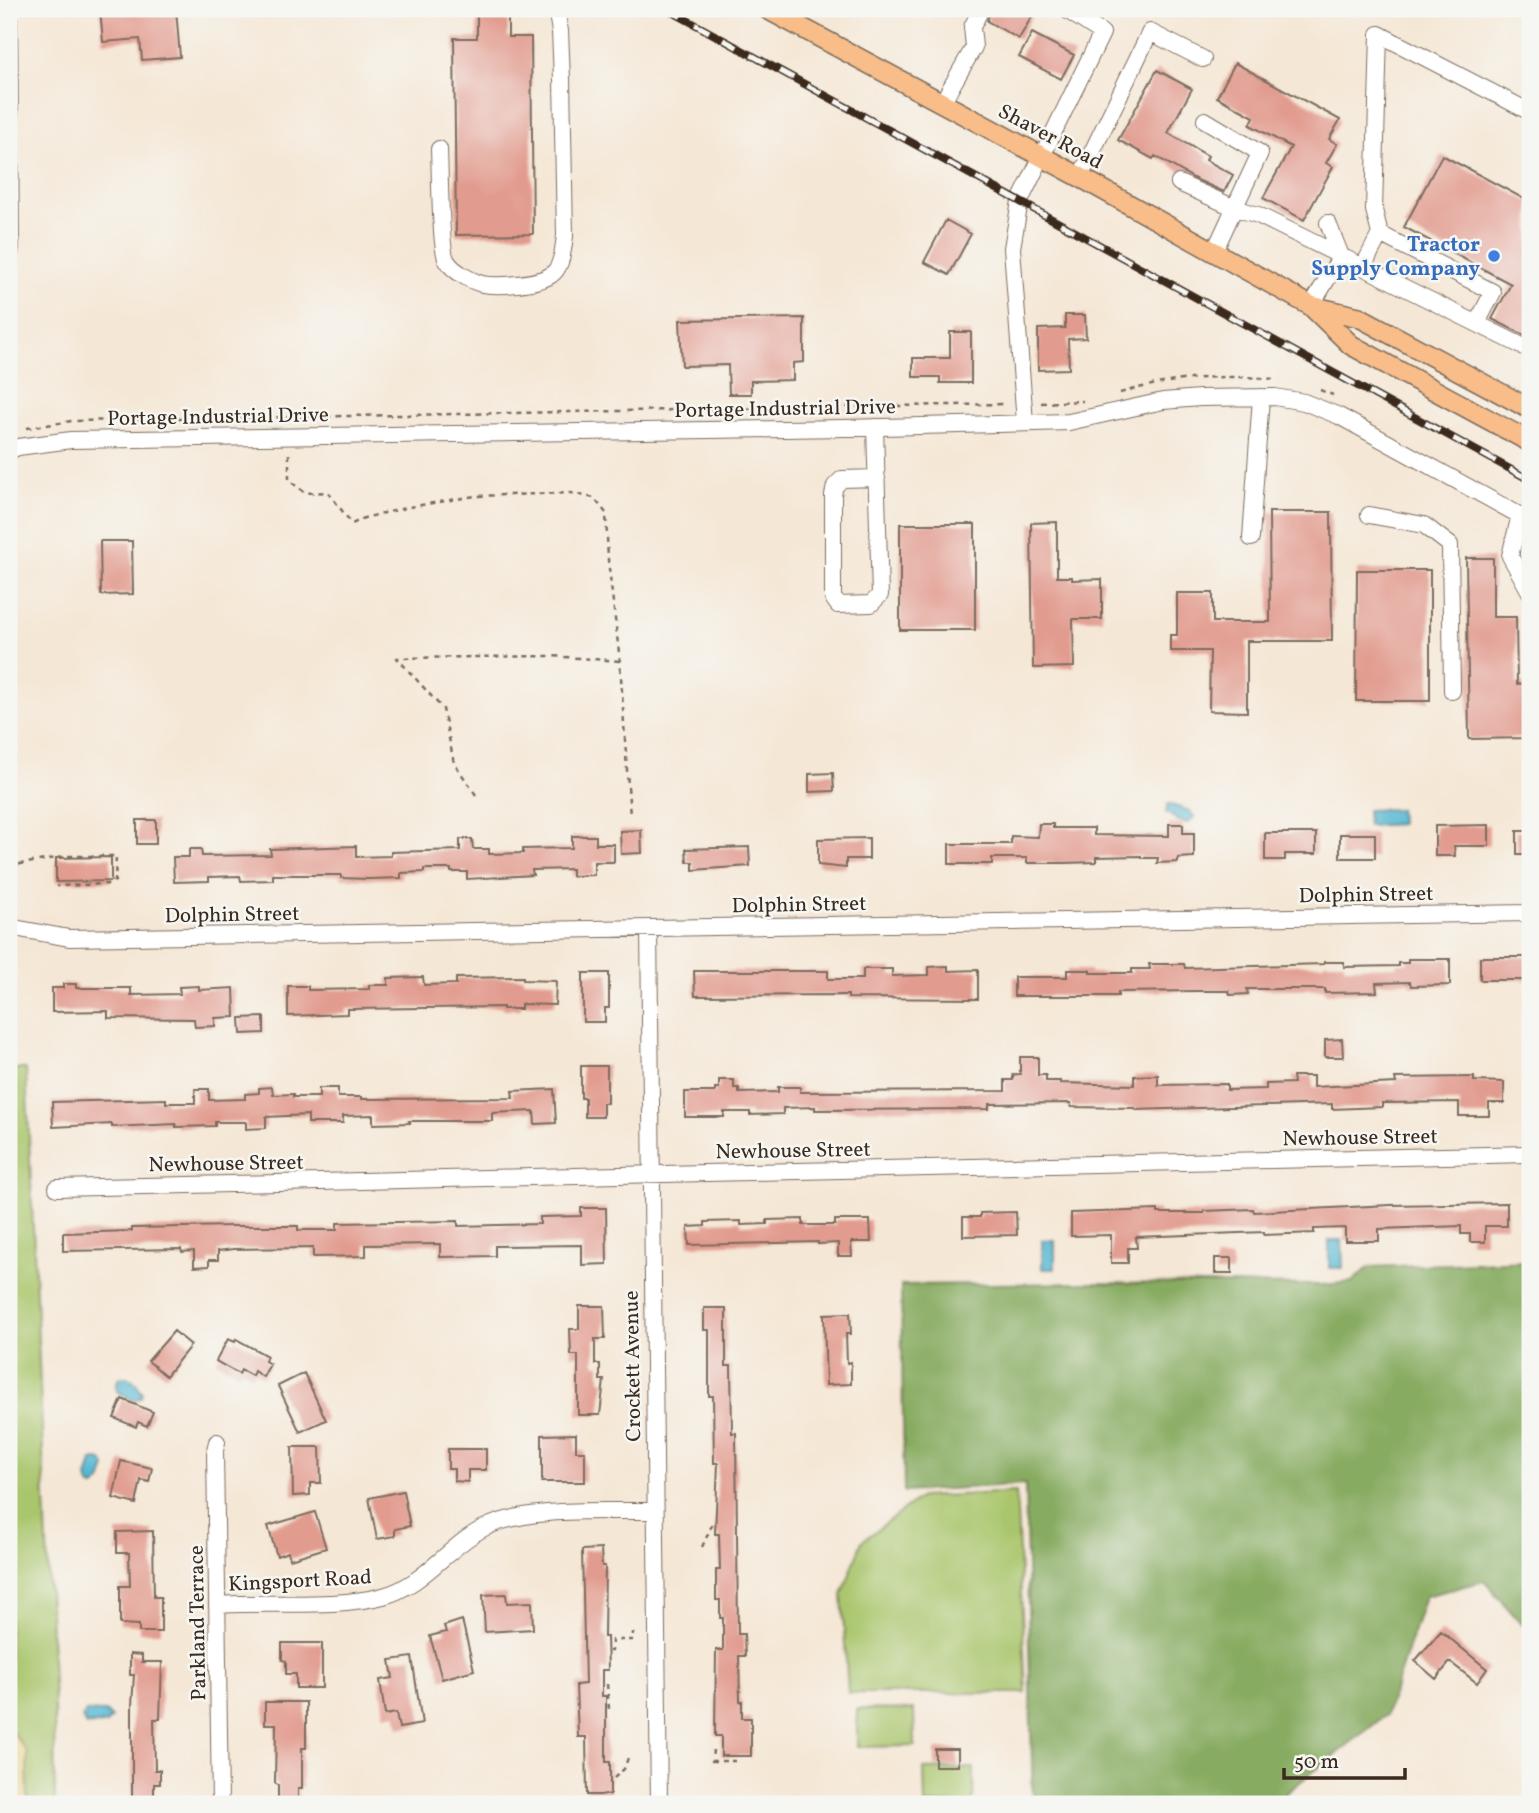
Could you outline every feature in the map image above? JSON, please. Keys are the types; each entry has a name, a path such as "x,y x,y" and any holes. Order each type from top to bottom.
{"main road":[{"name":"Shaver Road","path":"767,9 1080,177 1311,306 1350,345 1530,442"},
{"name":"Shaver Road","path":"1311,306 1359,317 1530,410"}],"street":[{"path":"9,9 9,260"},
{"path":"439,149 442,250 447,262 464,276 483,284 536,282 552,275 561,261 565,236 562,79 560,31 556,9"},
{"path":"943,103 974,47 972,27 981,9"},
{"path":"1025,423 1012,248 1021,199 1102,33 1065,9"},
{"path":"1080,177 1150,32 1203,59"},
{"path":"1363,267 1380,233 1374,210 1378,34 1530,113"},
{"path":"1205,120 1260,153 1214,252"},
{"path":"1179,183 1235,208 1258,215 1530,349"},
{"path":"1328,223 1341,256"},
{"path":"1380,233 1493,292 1477,323"},
{"path":"1311,306 1341,256"},
{"path":"1251,538 1261,397"},
{"name":"Portage Industrial Drive","path":"9,451 18,447 71,440 1069,422 1163,401 1261,397 1304,402 1339,416 1525,518"},
{"path":"875,427 877,478 880,595 871,604 838,605 833,598 835,486 842,480 877,478"},
{"path":"1369,515 1424,525 1450,545 1452,691"},
{"path":"1525,518 1510,556 1530,592"},
{"name":"Dolphin Street","path":"9,927 69,938 1530,913"},
{"name":"Crockett Avenue","path":"649,928 659,1804"},
{"name":"Newhouse Street","path":"57,1188 1530,1154"},
{"name":"Parkland Terrace","path":"217,1442 220,1804"},
{"name":"Kingsport Road","path":"217,1605 356,1601 384,1596 410,1585 459,1544 486,1527 513,1518 542,1514 654,1511"}],"path":[{"path":"289,436 289,480 305,493 328,492 352,524 364,518 409,507 475,496 571,494 594,498 606,513 608,560 620,661 630,817"},
{"path":"475,795 454,763 443,709 397,658 552,656 620,661"},
{"path":"9,866 68,856 116,856 116,881 108,884 57,886"},
{"path":"702,1547 713,1523"},
{"path":"609,1651 612,1651 612,1640 633,1640 633,1632"},
{"path":"607,1684 609,1709"},
{"path":"713,1750 712,1761 735,1761"},
{"path":"614,1778 624,1769 629,1755"}],"green space":[{"path":"9,1069 26,1069 54,1703 55,1804 9,1804"},
{"path":"1530,1261 1530,1633 1484,1581 1425,1596 1386,1715 1286,1793 1277,1804 1033,1804 1025,1484 904,1492 901,1285 1322,1285 1352,1282 1369,1267"},
{"path":"1016,1492 1026,1693 848,1693 842,1595 862,1541 921,1497"},
{"path":"857,1709 914,1710 915,1746 857,1747"},
{"path":"974,1768 973,1804 925,1804 924,1769"}],"sand":[{"path":"9,1728 27,1752 28,1804 9,1804"}],"water":[{"path":"1168,804 1190,811 1194,817 1184,823 1177,820 1166,812"},
{"path":"1399,809 1400,824 1368,826 1367,810"},
{"path":"1042,1240 1055,1240 1055,1269 1042,1269"},
{"path":"1329,1240 1342,1240 1343,1268 1329,1268"},
{"path":"127,1377 136,1383 142,1393 141,1398 133,1400 117,1391 119,1378"},
{"path":"98,1460 106,1467 101,1482 94,1487 89,1485 87,1478 92,1461"},
{"path":"86,1712 106,1712 111,1718 106,1724 86,1725 83,1717"}],"building":[{"path":"100,9 176,9 180,57 142,60 140,39 103,42"},
{"path":"991,9 1036,9 1019,39 987,21"},
{"path":"508,12 508,37 531,37 533,234 456,235 454,38 477,38 477,13"},
{"path":"1032,33 1074,55 1061,79 1019,57"},
{"path":"1235,63 1340,120 1329,139 1337,144 1326,163 1333,167 1304,220 1263,198 1291,147 1250,125 1254,117 1217,97"},
{"path":"1157,70 1192,89 1168,133 1208,156 1206,160 1233,175 1224,192 1118,140"},
{"name":"Tractor Supply Company","path":"1442,155 1530,202 1530,338 1492,319 1511,284 1404,227"},
{"path":"946,220 971,234 949,275 924,262"},
{"path":"1065,315 1085,315 1086,338 1068,339 1069,369 1038,370 1038,329 1065,328"},
{"path":"804,318 804,362 793,363 793,380 751,381 751,394 729,394 728,365 682,366 680,320"},
{"path":"950,332 971,332 971,383 940,383 940,377 913,377 913,358 950,358"},
{"path":"1269,512 1331,512 1332,641 1247,641 1247,712 1209,711 1210,651 1170,651 1170,635 1177,635 1177,593 1213,593 1213,622 1270,622"},
{"path":"1057,522 1057,577 1072,577 1072,580 1102,579 1102,619 1073,619 1074,667 1033,668 1031,523"},
{"path":"900,524 975,524 975,630 900,630"},
{"path":"100,541 132,541 133,594 101,595"},
{"path":"1466,558 1493,558 1493,617 1516,617 1517,684 1530,683 1530,738 1469,739"},
{"path":"1357,570 1430,570 1430,701 1356,701"},
{"path":"833,773 834,791 809,792 809,774"},
{"path":"137,820 156,820 156,844 137,844"},
{"path":"1039,824 1053,824 1053,828 1094,828 1094,835 1169,836 1169,824 1183,824 1183,833 1194,833 1194,857 1178,858 1178,862 1157,863 1158,858 1141,856 1096,857 1096,862 1064,863 1027,863 1027,858 992,858 992,864 949,864 949,844 1011,844 1011,836 1038,837"},
{"path":"1489,825 1489,846 1454,846 1455,856 1435,856 1435,826"},
{"path":"641,830 642,853 621,854 620,831"},
{"path":"1517,831 1530,831 1530,854 1517,854"},
{"path":"1265,833 1316,833 1316,854 1285,854 1285,860 1265,860"},
{"path":"1340,834 1375,834 1375,858 1340,858"},
{"path":"572,836 596,836 596,844 614,844 614,862 594,862 594,875 572,876 572,869 532,870 533,875 467,879 467,872 424,869 424,872 401,873 401,878 273,875 273,880 241,881 240,876 209,877 209,881 174,882 173,857 189,857 189,849 201,849 202,856 271,855 270,849 356,846 356,857 391,856 391,852 460,850 460,839 472,839 473,849 489,849 489,854 523,853 523,849 572,848"},
{"path":"869,838 869,859 846,859 846,868 818,865 818,839"},
{"path":"749,847 750,866 693,870 693,862 687,862 686,849"},
{"path":"111,857 111,881 56,882 56,858"},
{"path":"1480,957 1530,957 1530,980 1480,980"},
{"path":"1408,959 1450,959 1450,985 1376,983 1377,992 1325,993 1325,989 1247,989 1248,994 1230,995 1229,991 1197,991 1118,992 1118,996 1014,996 1014,977 1067,977 1067,970 1132,973 1132,969 1150,969 1149,964 1184,964 1185,968 1324,962 1344,962 1344,967 1398,966 1398,963 1408,963"},
{"path":"948,966 948,971 978,970 978,999 848,998 848,995 695,996 694,971 828,971 828,979 863,979 863,969 892,969 892,976 929,975 929,967"},
{"path":"583,973 609,973 609,1008 605,1008 605,1022 583,1022"},
{"path":"423,977 424,985 456,984 456,978 523,977 523,980 556,981 555,1005 521,1004 521,1009 347,1009 347,1014 288,1016 288,986 308,986 308,990 369,989 369,985 388,985 388,978"},
{"path":"63,984 76,984 76,988 131,988 131,995 180,994 179,987 199,986 199,990 234,988 235,1017 215,1018 215,1026 195,1027 194,1019 108,1018 108,1011 52,1012 52,988 63,988"},
{"path":"264,1017 264,1033 241,1034 240,1018"},
{"path":"1342,1039 1343,1057 1325,1057 1325,1040"},
{"path":"1020,1057 1038,1057 1038,1075 1046,1075 1046,1081 1060,1083 1134,1085 1134,1076 1158,1075 1158,1085 1227,1084 1227,1090 1266,1089 1266,1084 1294,1083 1293,1076 1313,1076 1313,1087 1396,1083 1395,1078 1474,1077 1474,1081 1504,1082 1504,1103 1489,1103 1489,1116 1459,1116 1459,1102 1382,1103 1382,1107 1332,1109 1332,1104 1135,1110 1071,1107 1071,1103 989,1104 989,1109 815,1110 815,1107 783,1108 783,1114 750,1115 750,1112 724,1112 724,1117 685,1117 685,1092 715,1092 715,1088 719,1088 719,1080 734,1080 734,1088 739,1088 739,1093 778,1092 778,1087 800,1087 800,1092 1005,1091 1005,1080 1013,1080 1013,1075 1020,1074"},
{"path":"581,1066 607,1066 607,1103 603,1103 603,1117 585,1117 585,1098 581,1098"},
{"path":"272,1087 273,1095 293,1094 293,1097 319,1097 319,1088 338,1088 338,1097 361,1099 513,1098 512,1091 554,1089 556,1123 535,1124 534,1111 492,1113 492,1121 373,1124 373,1115 343,1116 343,1123 308,1123 308,1115 266,1117 266,1128 246,1129 246,1122 215,1122 215,1126 176,1127 176,1124 112,1127 112,1124 53,1127 52,1102 166,1099 166,1103 195,1103 195,1089 209,1089 209,1100 245,1099 245,1094 259,1093 259,1088"},
{"path":"1507,1203 1507,1226 1485,1226 1485,1242 1470,1242 1470,1234 1461,1234 1461,1226 1379,1229 1379,1241 1345,1241 1345,1228 1314,1229 1314,1233 1264,1235 1264,1232 1136,1237 1137,1248 1128,1248 1128,1263 1111,1263 1111,1235 1071,1236 1071,1213 1158,1210 1158,1213 1204,1213 1253,1209 1254,1212 1390,1205"},
{"path":"581,1208 606,1208 607,1264 582,1265 582,1245 495,1246 495,1256 440,1257 440,1244 366,1245 366,1256 313,1257 313,1248 234,1249 218,1251 218,1260 209,1260 209,1266 194,1267 194,1251 182,1252 181,1249 63,1251 63,1233 132,1231 132,1228 233,1226 298,1226 298,1230 337,1230 337,1223 458,1221 458,1226 540,1224 540,1217 581,1216"},
{"path":"1016,1212 1017,1235 963,1236 963,1217 980,1217 980,1213"},
{"path":"803,1219 803,1225 835,1225 835,1220 870,1220 871,1242 851,1242 852,1256 838,1256 838,1243 689,1245 688,1227 705,1226 705,1222 741,1221 741,1225 767,1224 767,1220"},
{"path":"1215,1258 1232,1258 1232,1273 1215,1273"},
{"path":"579,1306 604,1306 605,1339 595,1339 595,1364 600,1364 600,1380 604,1380 600,1415 578,1415 578,1355 571,1355 570,1329 579,1329"},
{"path":"704,1308 726,1308 726,1366 731,1366 732,1433 736,1433 738,1634 744,1634 745,1656 739,1656 740,1701 742,1718 751,1718 751,1756 721,1756 721,1736 715,1736 716,1650 723,1650 723,1618 720,1618 720,1600 716,1600 716,1570 720,1570 719,1534 715,1534 718,1463 714,1463 713,1396 709,1396 709,1330 704,1330"},
{"path":"850,1313 851,1334 846,1334 847,1363 851,1362 851,1384 826,1385 824,1314"},
{"path":"174,1331 191,1345 166,1376 148,1361"},
{"path":"228,1339 235,1342 236,1339 267,1356 265,1361 270,1364 263,1377 254,1371 252,1376 241,1370 239,1374 216,1361"},
{"path":"304,1373 326,1420 300,1432 278,1386"},
{"path":"122,1399 153,1412 147,1426 138,1422 136,1427 114,1418"},
{"path":"576,1434 576,1451 585,1451 585,1482 542,1482 542,1435"},
{"path":"292,1447 320,1447 321,1483 310,1483 310,1495 293,1496"},
{"path":"448,1449 486,1449 486,1470 468,1470 468,1482 454,1481 454,1469 448,1469"},
{"path":"121,1461 152,1468 149,1482 141,1480 136,1504 113,1498"},
{"path":"403,1491 410,1526 395,1529 395,1536 377,1539 369,1498"},
{"path":"315,1512 326,1548 290,1559 288,1552 277,1556 268,1526"},
{"path":"153,1531 154,1597 161,1597 161,1632 139,1632 139,1625 120,1624 120,1586 130,1586 129,1553 117,1553 117,1532"},
{"path":"601,1549 602,1566 605,1566 604,1637 607,1637 608,1670 602,1670 602,1696 606,1696 606,1762 610,1762 610,1795 587,1795 586,1737 578,1737 576,1685 585,1684 582,1550"},
{"path":"506,1594 507,1603 532,1602 533,1629 485,1632 483,1595"},
{"path":"462,1620 474,1670 442,1679 430,1636 446,1632 444,1626"},
{"path":"1441,1631 1487,1669 1477,1683 1450,1662 1436,1679 1415,1661"},
{"path":"282,1643 322,1643 322,1688 296,1688 296,1674 286,1674 286,1661 282,1660"},
{"path":"130,1654 142,1655 142,1662 162,1662 160,1719 154,1719 155,1770 160,1770 160,1784 154,1784 154,1804 132,1804 134,1675 130,1675"},
{"path":"412,1657 422,1724 399,1728 396,1713 385,1715 380,1680 393,1678 390,1660"},
{"path":"265,1702 306,1702 306,1748 302,1748 302,1788 298,1788 298,1804 278,1804 278,1785 275,1783 276,1724 265,1724"},
{"path":"935,1749 958,1749 958,1766 935,1766"}],"railway":[{"path":"667,9 1530,480"}],"place":[{"name":"Tractor Supply Company","path":"1494,256"}]}
